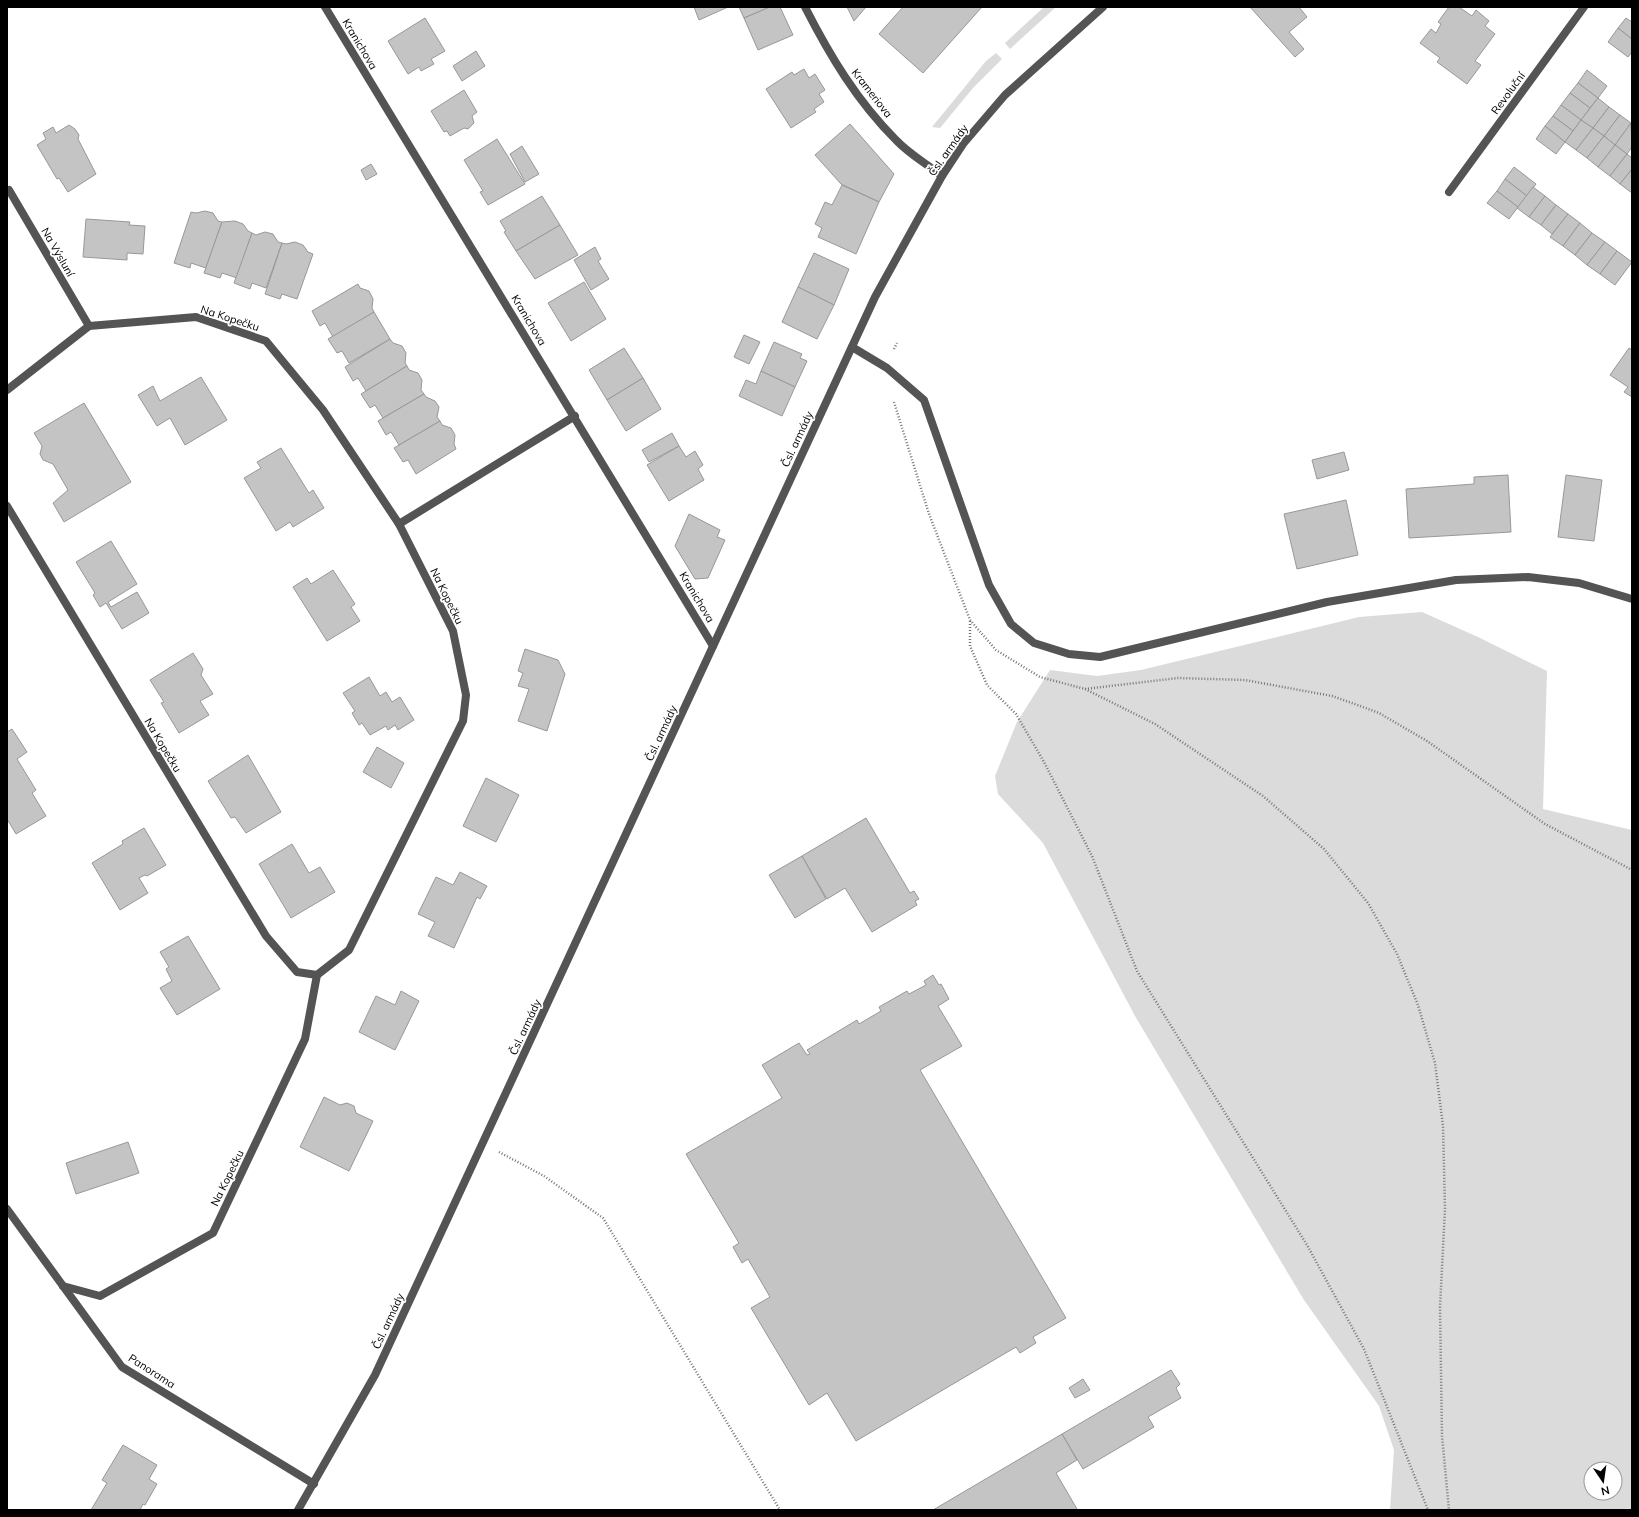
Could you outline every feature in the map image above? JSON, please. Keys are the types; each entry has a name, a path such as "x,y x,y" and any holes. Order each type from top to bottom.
{"street":[{"name":"Kranichova","path":"325,7 575,416 713,646"},
{"name":"Krameriova","path":"806,7 829,54 866,106 897,141 942,176"},
{"name":"Čsl. armády","path":"298,1510 375,1375 875,297 942,176 963,144 1005,96 1103,7"},
{"name":"Revoluční","path":"1449,192 1584,7"},
{"name":"Na Výsluní","path":"9,190 89,326"},
{"name":"Na Kopečku","path":"62,1286 100,1296 213,1233 306,1039 317,975 349,950 464,721 466,694 453,631 399,524 323,410 266,341 196,317 89,326"},
{"path":"7,390 89,326"},
{"path":"852,347 887,368 924,400 989,585 1011,624 1034,643 1062,652 1100,657 1327,602 1456,580 1528,577 1572,582 1632,599"},
{"path":"399,524 575,416"},
{"name":"Na Kopečku","path":"7,506 266,936 297,972 317,975"},
{"name":"Panorama","path":"7,1209 122,1366 314,1484"}],"path":[{"path":"894,402 928,514 970,620 996,650 1040,678 1085,690 1154,724 1263,796 1324,849 1368,903 1397,954 1418,1005 1435,1064 1443,1126 1445,1209 1440,1322 1442,1436 1449,1510"},
{"path":"970,620 970,646 988,685 1016,714 1044,762 1092,856 1137,971 1303,1238 1364,1349 1428,1510"},
{"path":"1085,690 1178,678 1245,680 1332,696 1379,713 1427,741 1545,824 1632,870"},
{"path":"483,1143 544,1176 603,1218 780,1510"}],"shaded area":[{"path":"1044,7 1056,7 1010,49 1005,43"},
{"path":"996,53 1002,59 973,88 940,128 932,127 986,61"},
{"path":"1422,612 1478,637 1547,671 1543,809 1632,830 1632,1510 1390,1510 1394,1450 1379,1406 1304,1300 1286,1270 1135,1016 1043,843 998,794 995,776 1017,722 1050,670 1097,676 1141,670 1359,617"}],"building":[{"path":"694,7 728,7 699,20"},
{"path":"739,7 770,7 744,18"},
{"path":"770,7 780,7 793,35 758,50 744,18"},
{"path":"847,7 866,7 854,21"},
{"path":"903,7 982,7 923,73 879,34"},
{"path":"1250,7 1299,7 1307,17 1289,32 1304,49 1295,57"},
{"path":"1449,7 1459,7 1472,16 1476,10 1489,21 1485,26 1495,34 1475,61 1481,65 1467,84 1437,62 1440,58 1420,43 1431,29 1436,33 1441,24 1438,22"},
{"path":"425,18 445,51 431,59 434,64 421,71 419,67 408,74 388,41"},
{"path":"1626,18 1632,22 1632,39 1618,28"},
{"path":"1618,28 1632,39 1632,52 1628,57 1608,42"},
{"path":"476,51 485,66 462,81 453,66"},
{"path":"804,69 809,78 815,74 825,90 819,94 824,102 814,109 816,112 791,128 766,89 792,72 794,75"},
{"path":"1587,70 1607,86 1598,98 1578,83"},
{"path":"1578,83 1598,98 1590,108 1570,93"},
{"path":"464,90 477,112 472,116 474,123 468,129 464,128 450,136 447,131 444,132 431,111"},
{"path":"1570,93 1590,108 1581,120 1561,105"},
{"path":"1598,98 1609,107 1593,128 1581,120"},
{"path":"1561,105 1581,120 1573,131 1553,116"},
{"path":"1609,107 1620,115 1604,136 1593,128"},
{"path":"1620,115 1631,123 1615,145 1604,136"},
{"path":"1553,116 1573,131 1565,142 1545,126"},
{"path":"1581,120 1593,128 1576,150 1565,142"},
{"path":"1631,123 1632,147 1627,154 1615,145"},
{"path":"850,124 894,174 879,202 841,184 815,155"},
{"path":"69,125 75,129 79,135 78,139 96,174 68,192 59,178 57,179 37,145 46,139 43,133 53,127 56,133"},
{"path":"1545,126 1565,142 1556,154 1536,139"},
{"path":"1593,128 1604,136 1587,158 1576,150"},
{"path":"1604,136 1615,145 1598,167 1587,158"},
{"path":"497,139 525,184 488,205 480,192 483,191 464,160"},
{"path":"1615,145 1627,154 1610,176 1598,167"},
{"path":"522,146 539,174 525,182 510,154"},
{"path":"1627,154 1632,158 1632,169 1620,184 1610,176"},
{"path":"371,164 377,174 366,180 361,170"},
{"path":"1514,167 1536,184 1527,196 1505,179"},
{"path":"1632,169 1632,193 1620,184"},
{"path":"1505,179 1527,196 1518,207 1497,191"},
{"path":"842,185 879,202 856,254 818,237 822,228 815,224 825,202 832,205"},
{"path":"1533,187 1545,196 1529,217 1517,208"},
{"path":"1497,191 1518,207 1509,219 1487,203"},
{"path":"542,196 560,225 516,251 504,232 506,231 500,221"},
{"path":"1545,196 1556,205 1541,225 1529,217"},
{"path":"1556,205 1568,214 1552,234 1541,225"},
{"path":"205,211 213,213 218,221 222,222 206,268 191,263 190,268 174,263 191,212 196,213"},
{"path":"1568,214 1580,223 1563,246 1550,237"},
{"path":"86,219 130,222 129,225 145,226 143,254 127,253 127,260 83,257"},
{"path":"235,221 243,224 248,231 252,233 237,278 222,273 220,278 204,273 222,222"},
{"path":"1580,223 1592,233 1575,255 1563,246"},
{"path":"560,225 578,255 535,279 516,251"},
{"path":"265,232 273,234 278,242 282,243 266,288 252,283 250,289 234,283 252,233 256,235"},
{"path":"1592,233 1605,242 1587,265 1575,255"},
{"path":"295,242 303,245 308,252 313,254 297,299 282,294 280,299 265,294 282,243 286,244"},
{"path":"1605,242 1617,251 1600,274 1587,265"},
{"path":"595,247 601,259 598,261 609,279 591,290 574,260"},
{"path":"1617,251 1632,262 1615,285 1600,274"},
{"path":"814,253 849,269 834,305 798,287"},
{"path":"584,282 606,319 571,341 548,303"},
{"path":"358,284 360,288 369,291 373,299 372,308 374,312 333,337 325,323 320,326 312,311"},
{"path":"798,287 834,305 817,339 782,322"},
{"path":"374,312 390,339 349,363 342,351 337,353 328,339"},
{"path":"744,335 760,342 749,364 734,357"},
{"path":"390,339 393,343 402,346 406,353 405,363 407,366 366,391 358,378 353,381 345,367"},
{"path":"774,342 802,354 800,358 807,361 795,387 761,371"},
{"path":"624,348 643,378 607,400 589,370"},
{"path":"1629,348 1632,350 1632,397 1624,392 1628,387 1610,375"},
{"path":"407,366 409,370 418,373 422,380 421,390 424,394 383,418 375,405 370,408 361,394"},
{"path":"761,371 795,387 782,416 739,396 746,380 756,384"},
{"path":"201,377 227,420 185,445 170,418 157,426 138,395 153,386 160,401"},
{"path":"643,378 661,409 626,431 607,400"},
{"path":"424,394 426,397 435,401 439,407 437,417 440,421 399,445 391,432 386,435 378,421"},
{"path":"84,403 131,482 64,522 53,503 68,490 53,464 43,460 40,454 42,446 34,433"},
{"path":"440,421 442,425 451,428 455,435 454,444 456,449 416,474 408,460 403,462 394,448"},
{"path":"672,433 679,446 649,462 642,450"},
{"path":"679,446 686,457 695,451 703,465 698,469 704,480 669,501 647,465"},
{"path":"281,448 309,493 313,490 324,508 293,527 290,522 276,531 244,478 261,468 257,462"},
{"path":"1344,452 1349,470 1317,479 1312,460"},
{"path":"1508,475 1511,532 1409,538 1406,489 1474,484 1474,477"},
{"path":"1566,475 1602,480 1594,541 1558,537"},
{"path":"1346,500 1358,555 1297,569 1284,514"},
{"path":"689,514 720,530 717,537 725,540 708,578 695,579 675,546"},
{"path":"111,541 137,584 108,602 111,607 137,592 149,613 122,629 106,603 100,607 93,595 95,593 76,562"},
{"path":"333,570 355,604 351,607 360,621 327,641 293,587 307,578 311,584"},
{"path":"525,649 558,660 565,674 547,731 518,721 529,689 518,686 523,673 518,671"},
{"path":"193,653 203,669 201,675 213,694 200,701 209,715 179,733 161,703 164,702 150,680"},
{"path":"369,677 380,696 386,692 392,702 400,697 414,720 398,730 395,725 388,730 386,726 370,735 362,723 359,725 352,713 355,711 343,693"},
{"path":"12,729 27,752 17,759 36,790 32,793 46,816 16,834 7,819 7,732"},
{"path":"377,747 404,763 391,788 363,772"},
{"path":"248,755 281,812 246,833 235,817 231,818 208,781"},
{"path":"486,778 519,795 496,842 463,826"},
{"path":"866,818 910,893 914,891 919,899 915,901 917,905 872,932 845,888 827,899 802,856"},
{"path":"144,828 166,865 147,876 145,875 139,878 148,893 120,910 92,863 123,844 122,841"},
{"path":"292,844 309,873 320,867 335,892 291,918 259,864"},
{"path":"802,856 826,899 795,918 769,875"},
{"path":"460,872 487,886 480,899 477,897 454,948 428,936 435,922 418,914 436,877 453,885"},
{"path":"188,936 220,989 177,1015 160,988 172,981 166,969 169,967 160,952"},
{"path":"933,975 939,985 941,984 949,999 938,1006 962,1046 920,1070 1066,1318 1033,1337 1036,1343 1020,1353 1016,1347 856,1441 827,1393 809,1405 751,1308 770,1297 748,1259 742,1263 733,1247 739,1243 686,1154 782,1098 762,1065 799,1043 807,1055 810,1054 807,1050 857,1020 859,1024 881,1011 879,1007 907,991 909,994 926,985 924,981"},
{"path":"401,991 419,1001 395,1050 359,1032 376,996 395,1005"},
{"path":"324,1097 340,1105 347,1103 354,1106 356,1113 373,1121 349,1171 300,1147"},
{"path":"128,1142 139,1173 76,1194 66,1163"},
{"path":"1171,1370 1180,1384 1176,1388 1181,1398 1148,1417 1154,1427 1083,1469 1062,1434"},
{"path":"1083,1379 1090,1390 1075,1398 1069,1388"},
{"path":"1062,1434 1077,1460 1056,1473 1077,1509 1076,1510 933,1510"},
{"path":"123,1445 157,1465 149,1479 157,1484 145,1505 143,1504 140,1510 91,1510 107,1483 102,1480"}]}
